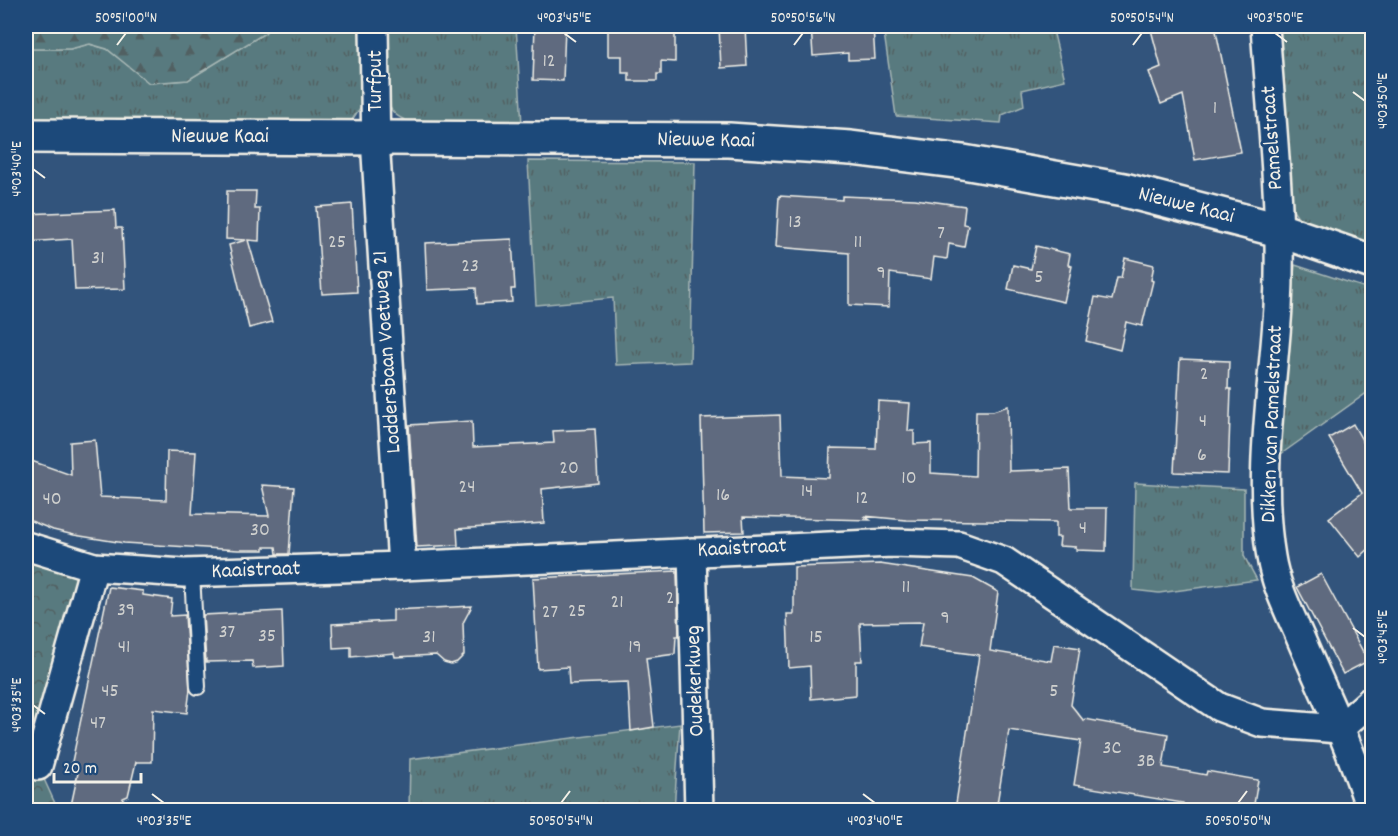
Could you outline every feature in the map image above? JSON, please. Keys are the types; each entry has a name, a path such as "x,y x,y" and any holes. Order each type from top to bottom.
{"main road":[{"name":"Nieuwe Kaai","path":"26,136 729,140 851,148 963,162 1124,190 1279,240 1372,262"}],"street":[{"name":"Turfput","path":"374,26 376,137"},
{"name":"Pamelstraat","path":"1265,26 1279,240"},
{"name":"Loddersbaan Voetweg 21","path":"376,137 402,566"},
{"name":"Dikken van Pamelstraat","path":"1279,240 1278,307 1268,437 1266,512 1271,558 1283,597 1339,729 1370,810"},
{"name":"Kaaistraat","path":"26,546 94,567 192,573 402,566 892,543 959,545 1004,561 1219,707 1262,723 1339,729"},
{"name":"Oudekerkweg","path":"692,552 699,810"},
{"path":"38,766 94,567"},
{"path":"1339,729 1372,700"}],"lane":[{"path":"192,573 198,687"}],"green space":[{"path":"26,26 270,26 265,33 188,80 149,83 107,49 90,44 70,49 26,49"},
{"path":"270,26 364,26 362,105 350,123 26,120 26,49 70,49 89,44 107,49 150,83 188,80 265,33"},
{"path":"382,26 516,26 522,125 412,123 396,115 390,107 386,90"},
{"path":"883,26 1052,26 1065,80 1022,90 1024,106 1002,115 1001,123 896,116"},
{"path":"1279,26 1372,26 1372,246 1300,220 1292,208"},
{"path":"528,161 695,162 690,362 616,365 613,298 536,305"},
{"path":"1295,265 1372,290 1372,389 1274,459"},
{"path":"1135,483 1244,489 1244,556 1257,580 1159,593 1133,590"},
{"path":"26,561 94,567 38,766 58,810 26,810"},
{"path":"680,724 674,810 409,810 410,759"},
{"path":"1372,738 1372,782 1362,753"}],"building":[{"path":"535,26 565,26 563,81 533,80"},
{"path":"608,26 675,29 675,62 661,61 661,74 657,74 657,81 629,81 629,73 622,73 622,56 608,56"},
{"path":"719,26 745,26 747,66 721,68"},
{"path":"811,26 873,26 875,59 848,60 848,53 813,56"},
{"path":"1150,26 1215,26 1241,152 1195,160 1183,95 1161,104 1149,72 1161,67"},
{"path":"227,191 256,191 255,209 260,209 259,241 248,240 272,322 249,328 229,245 246,240 226,239"},
{"path":"779,196 842,200 842,196 915,199 965,206 963,224 968,225 964,247 949,244 947,259 934,257 931,279 890,273 889,307 849,305 849,253 776,247"},
{"path":"352,204 357,292 322,294 316,207"},
{"path":"115,210 116,228 122,228 125,289 75,290 72,239 26,242 26,214"},
{"path":"512,239 515,289 511,289 512,302 477,304 476,288 427,290 425,243"},
{"path":"1036,246 1070,254 1068,265 1072,266 1064,302 1008,289 1013,265 1031,269"},
{"path":"1125,258 1154,265 1151,280 1153,281 1142,326 1126,322 1120,350 1086,341 1095,297 1112,300 1117,278 1121,278"},
{"path":"1180,359 1229,361 1228,389 1231,389 1228,474 1174,472"},
{"path":"878,401 910,403 908,431 914,431 914,444 931,443 931,473 975,476 976,411 993,411 1008,406 1009,471 1069,469 1071,508 1107,508 1106,551 1076,550 1076,547 1059,546 1060,537 1056,537 1056,522 906,520 864,516 870,520 743,517 744,532 704,533 701,418 780,415 782,476 829,478 830,448 876,449"},
{"path":"472,421 473,447 554,443 553,431 595,429 598,483 542,489 544,523 457,529 458,545 417,547 409,425"},
{"path":"1353,424 1372,458 1372,546 1360,557 1329,518 1362,493 1329,438"},
{"path":"95,440 100,497 166,500 167,451 196,452 192,514 269,516 262,485 294,487 289,554 277,554 276,547 264,547 264,550 238,550 124,543 53,530 26,519 26,459 71,475 70,442"},
{"path":"880,564 973,578 998,592 990,651 1051,661 1054,644 1080,648 1071,705 1084,721 1085,719 1168,734 1163,767 1206,775 1207,771 1258,780 1253,810 1182,810 1183,803 1074,785 1081,741 1009,730 996,810 955,810 979,655 919,647 923,622 860,623 862,661 856,661 856,695 811,699 810,666 789,668 787,614 794,614 794,567"},
{"path":"677,571 679,636 676,636 675,654 646,658 654,727 631,731 628,682 569,684 568,667 538,669 533,578"},
{"path":"1321,574 1368,661 1343,674 1297,587"},
{"path":"109,587 143,591 143,595 172,599 170,616 185,615 190,689 187,713 153,709 152,762 136,762 128,796 123,798 120,810 70,810 78,773 70,771"},
{"path":"472,606 463,623 464,655 451,664 444,662 436,655 395,657 394,653 351,657 351,647 333,648 332,624 393,621 393,610"},
{"path":"282,611 284,666 253,668 252,661 206,662 203,615"}]}
